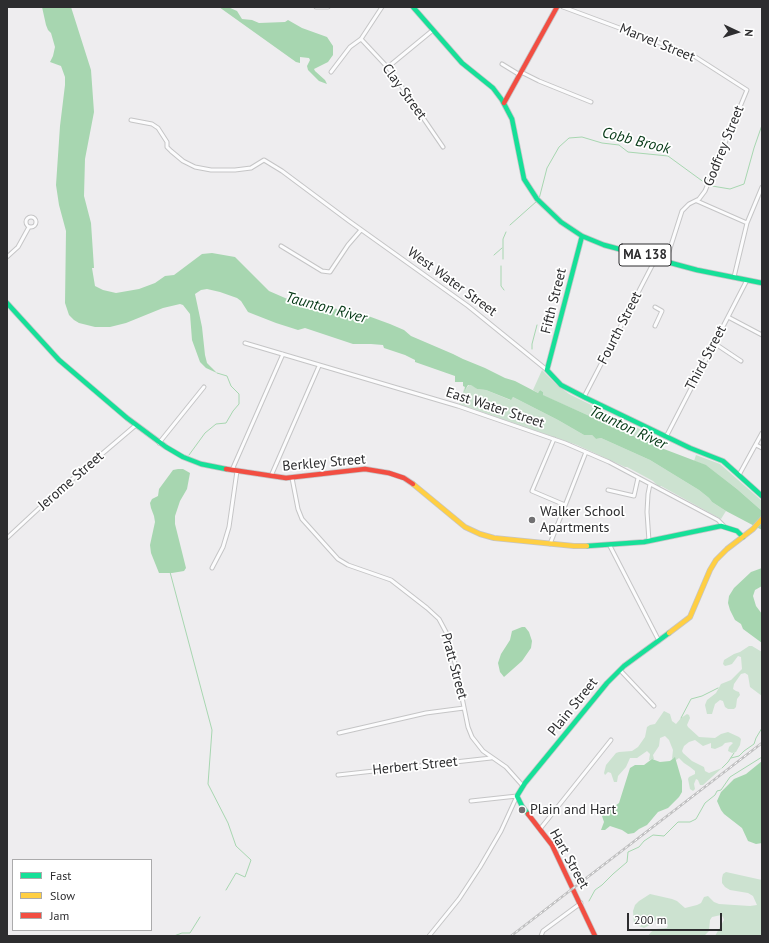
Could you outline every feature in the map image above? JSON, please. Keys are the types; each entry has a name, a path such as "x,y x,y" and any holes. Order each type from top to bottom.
{"main road":[{"name":"MA 138","path":"413,7 462,63 493,88 504,103 513,122 523,174 529,188 538,201 561,222 582,236 604,245 697,270 762,283"},
{"path":"504,103 557,7"},
{"name":"Fifth Street","path":"547,370 582,236"},
{"name":"Berkley Street","path":"7,303 59,360 159,443 179,455 194,461 234,471 270,477 292,478 365,469 389,472 416,485 461,524 480,534 494,538 580,547 610,546 649,541 715,527 726,527"},
{"name":"West Water Street","path":"547,370 561,385 584,398 666,437 720,460 762,496"},
{"name":"Plain Street","path":"517,796 523,786 601,689 620,670 690,617 714,564 723,553 755,528 762,519"},
{"name":"East Water Street","path":"726,527 738,532 741,538"},
{"name":"Hart Street","path":"517,796 522,806 552,844 581,903 595,936"}],"street":[{"path":"316,7 328,7"},
{"path":"331,72 350,47 361,39 382,7"},
{"name":"Marvel Street","path":"563,7 684,52 747,90"},
{"path":"388,67 433,30"},
{"name":"Clay Street","path":"361,39 388,67 443,147"},
{"path":"502,64 521,74 591,102"},
{"name":"Godfrey Street","path":"666,261 682,211 688,204 697,201 705,191 747,90"},
{"name":"West Water Street","path":"131,120 152,124 158,128 167,142 167,147 171,152 182,161 195,167 211,170 241,170 251,168 264,160 286,173 361,230 468,306 547,370"},
{"path":"734,278 747,223 762,188"},
{"path":"697,201 747,223"},
{"path":"7,257 18,247 29,227"},
{"path":"281,246 322,271 330,272 348,245 361,230"},
{"name":"Fourth Street","path":"584,398 656,258"},
{"name":"Third Street","path":"666,437 747,280"},
{"path":"655,307 662,311 655,326"},
{"path":"728,317 762,335"},
{"name":"East Water Street","path":"245,343 458,406 554,439 586,452 650,484 716,519 726,527"},
{"path":"714,343 741,361"},
{"path":"212,568 221,552 228,532 231,517 234,471 283,354"},
{"path":"270,477 319,366"},
{"path":"159,443 204,387"},
{"name":"Jerome Street","path":"7,538 49,499 136,425"},
{"path":"739,475 762,433"},
{"path":"554,439 532,492 565,505"},
{"path":"756,445 762,448"},
{"path":"550,544 586,452"},
{"name":"Pratt Street","path":"292,478 298,509 302,519 338,559 348,565 391,580 430,610 439,619 445,630 459,675 464,708 473,740 480,749 506,767 523,786"},
{"path":"608,490 634,496 638,478"},
{"path":"649,541 647,512 650,484"},
{"path":"610,546 659,641"},
{"path":"620,670 654,706"},
{"path":"339,733 426,714 464,708"},
{"path":"540,829 611,740"},
{"name":"Herbert Street","path":"338,775 492,758"},
{"path":"471,801 517,796"},
{"name":"Plain Street","path":"429,936 455,904 480,867 501,831 517,796"},
{"path":"541,936 543,931 581,903"}],"shaded area":[{"path":"542,370 557,385 569,394 658,438 655,445 542,395 543,392 540,390 538,393 533,390"},
{"path":"469,385 510,400 513,397 584,435 592,435 596,439 601,438 650,460 699,490 712,502 726,511 721,519 661,486 659,487 653,481 627,467 577,445 459,404 465,386 464,391"},
{"path":"696,455 720,464 762,501 762,511 707,466 694,461"},
{"path":"749,646 752,646 762,652 762,696 750,687 748,675 745,673 741,674 734,684 733,689 739,692 740,695 737,699 736,707 734,709 728,709 725,707 723,701 720,700 715,704 712,714 707,714 705,705 707,700 716,693 721,684 731,680 742,669 741,657 738,656 732,664 725,666 723,664 724,660"},
{"path":"664,711 670,714 672,721 676,724 681,718 687,714 689,715 690,718 687,725 699,737 715,738 728,732 741,739 740,745 736,752 732,753 728,751 729,747 733,743 731,742 725,743 715,749 711,748 711,743 703,746 695,740 684,746 682,751 683,753 692,761 704,767 705,771 709,773 722,768 703,785 700,785 696,779 694,784 695,789 693,791 690,789 688,779 695,774 695,771 679,758 676,760 674,758 672,759 673,750 669,740 665,736 660,738 659,746 653,755 654,759 649,760 650,754 647,751 637,758 630,758 626,767 618,776 617,782 614,782 611,773 608,772 605,775 606,765 616,753 632,751 638,747 645,737 647,727 655,724"},
{"path":"726,872 762,880 762,936 715,936 724,920 721,915 712,917 710,920 709,931 704,936 648,936 656,929 667,928 668,925 664,921 656,920 644,928 634,924 633,911 635,905 650,894 677,901 685,908 701,903 704,897 708,896 714,902 719,904 757,905 753,896 748,893 730,890 725,887 722,883 722,878 723,874"}],"water":[{"name":"Taunton River","path":"42,7 71,7 91,70 94,112 85,159 84,196 91,223 94,268 92,268 95,286 103,290 116,293 139,289 155,283 165,276 174,275 202,254 212,253 235,257 269,291 292,301 360,313 390,324 404,330 411,336 505,378 515,381 538,393 540,390 543,392 543,395 656,446 706,465 762,511 762,530 726,511 712,502 699,490 650,460 601,438 596,439 592,435 584,435 513,397 511,400 486,390 477,389 471,385 468,385 464,392 465,387 463,386 463,382 455,382 455,376 415,362 415,360 405,355 384,348 383,345 353,344 305,328 298,330 276,323 248,312 241,301 237,298 220,292 207,289 201,290 195,294 202,327 207,363 217,373 206,368 200,362 192,340 190,314 183,305 180,304 163,308 126,323 110,327 95,327 79,323 74,320 69,315 65,303 66,231 59,205 56,185 65,77 61,66 50,62 55,47 51,33 46,25"},
{"path":"219,7 228,7 237,11 242,19 252,20 259,23 285,22 288,20 302,28 327,37 333,46 333,55 328,62 314,69 327,84 319,81 308,70 307,66 310,60 309,58 300,57 300,63 296,62"},
{"path":"183,469 190,473 187,489 180,501 175,516 175,524 186,568 184,571 159,573 151,553 150,545 155,522 150,503 152,499 158,496 159,489 173,470"},
{"path":"762,568 762,586 755,590 753,596 756,606 762,614 762,643 743,629 741,624 735,620 728,603 729,596 734,588 751,572"},
{"path":"525,627 529,632 532,641 531,648 522,661 504,677 500,672 498,663 501,654 510,640 512,631"},
{"path":"675,757 682,781 682,792 668,808 658,812 647,825 634,833 628,834 622,830 610,826 605,830 601,830 604,822 602,816 604,809 609,806 615,806 619,803 630,768 635,765 644,765 652,759 660,762 670,761"},
{"path":"762,761 762,843 756,844 748,841 742,828 724,814 717,801 721,792 734,779 746,774"}],"waterway":[{"name":"Cobb Brook","path":"712,186 730,189 744,184 762,125"},
{"name":"Cobb Brook","path":"539,199 547,168 559,147 569,138 582,137 602,143 619,145 628,152 668,156 705,183"},
{"name":"Cobb Brook","path":"510,225 537,201"},
{"name":"Cobb Brook","path":"503,259 503,239 506,232"},
{"path":"494,255 502,248"},
{"name":"Cobb Brook","path":"501,266 501,286 504,290"},
{"name":"Cobb Brook","path":"532,349 537,325"},
{"path":"189,455 205,433 216,424 226,423 239,404 239,394 231,386 227,376 217,373"},
{"path":"170,572 212,730 208,784 228,823 236,846 251,860 245,877 236,873 226,890"},
{"path":"681,718 691,699 702,696 718,688"},
{"path":"731,758 739,756 754,744 762,728"},
{"path":"722,768 734,753"},
{"path":"589,901 595,890 627,862 628,852 639,847 644,841 653,835 664,836 678,822 690,822 696,819 705,803 715,795 717,791 721,790 730,777 762,757"},
{"path":"174,936 182,933 190,933 200,917"}],"railway":[{"path":"511,936 762,743"}],"traffic: fast":[{"path":"413,7 462,63 493,88 502,100 512,119 524,179 537,199 561,222 582,236 604,245 697,270 762,283"},
{"path":"582,236 547,370 561,385 586,398 690,448 723,461 762,496"},
{"path":"7,303 59,360 127,418 166,447 183,457 201,464 226,469"},
{"path":"587,546 644,542 721,526 737,531 743,537"},
{"path":"528,814 517,796 525,783 607,683 624,666 669,633"}],"traffic: slow":[{"path":"413,484 465,527 480,534 494,538 587,546"},
{"path":"669,633 690,617 710,570 716,560 727,549 753,529 762,519"}],"traffic: jam":[{"path":"504,103 557,7"},
{"path":"226,469 286,478 365,469 389,473 404,478 413,484"},
{"path":"528,814 552,845 595,936"}],"place":[{"name":"Walker School Apartments","path":"532,520"},
{"name":"Plain and Hart","path":"522,810"}]}
